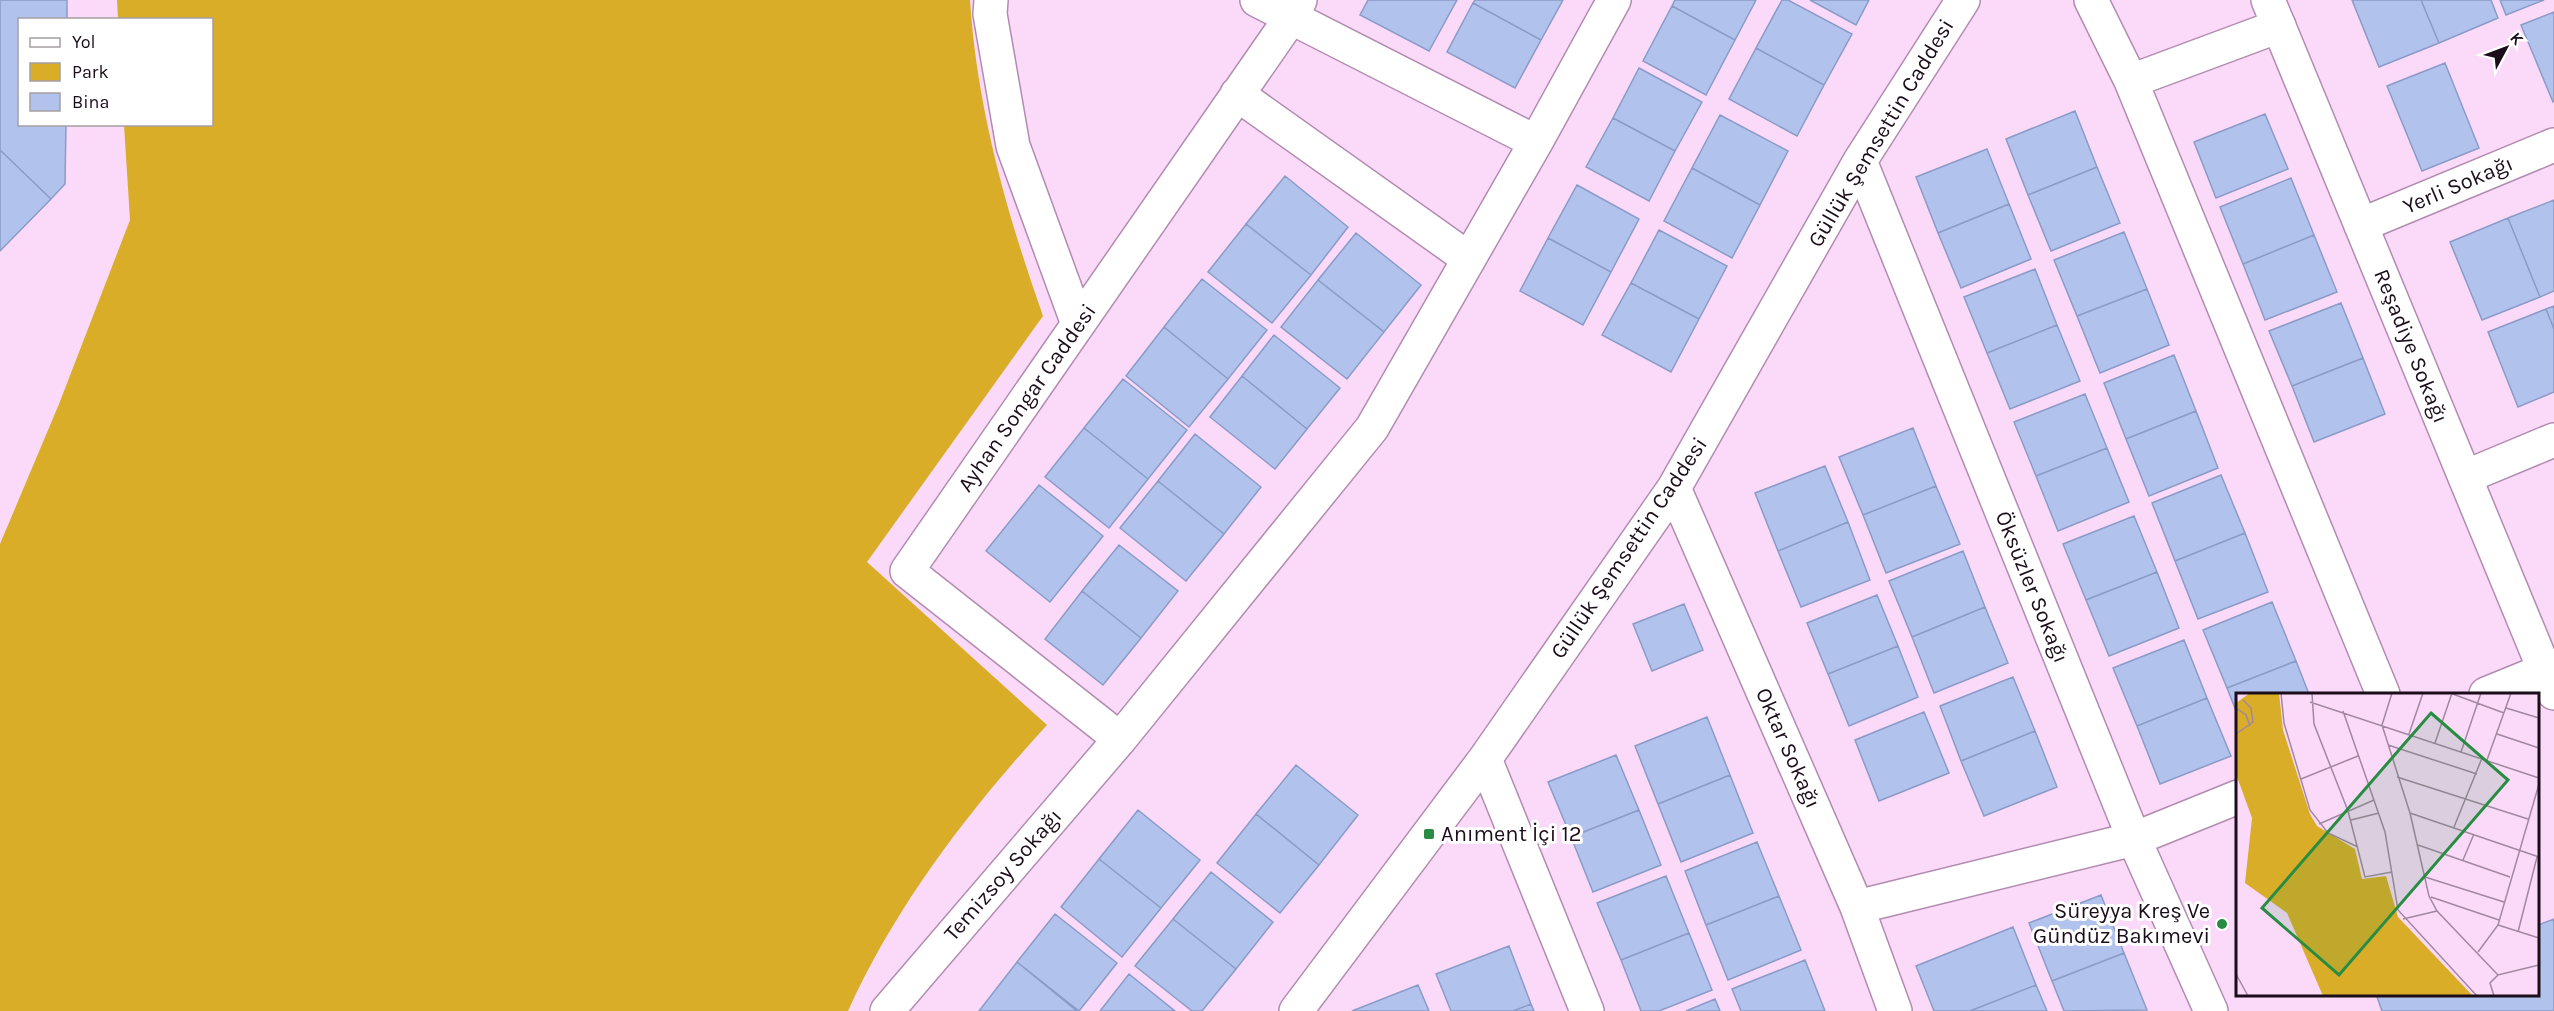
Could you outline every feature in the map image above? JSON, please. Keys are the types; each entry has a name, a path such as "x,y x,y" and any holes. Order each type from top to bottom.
{"street":[{"path":"991,0 990,14 1013,146 1078,324"},
{"path":"1257,0 1296,8 1536,142"},
{"name":"Temizsoy Sokağı","path":"887,1011 1120,739 1372,428 1536,142 1614,0"},
{"name":"Güllük Şemsettin Caddesi","path":"1296,1011 1485,759 1674,488 1860,160 1963,0"},
{"path":"2091,0 2131,81 2383,693"},
{"name":"Ayhan Songar Caddesi","path":"1120,739 907,571 1296,8"},
{"path":"2131,81 2273,13"},
{"name":"Reşadiye Sokağı","path":"2273,13 2549,681"},
{"path":"1237,94 1469,259"},
{"name":"Yerli Sokağı","path":"2361,225 2554,145"},
{"name":"Öksüzler Sokağı","path":"1860,160 2133,839 2211,1011"},
{"path":"2465,477 2554,440"},
{"name":"Oktar Sokağı","path":"1674,488 1857,907 1895,1011"},
{"path":"2492,693 2549,681"},
{"path":"1485,759 1587,1011"},
{"path":"1857,907 2133,839 2236,798"}],"green space":[{"path":"117,0 970,0 979,81 996,161 1017,239 1043,316 867,562 1047,725 962,825 936,860 888,934 848,1011 0,1011 0,544 59,404 130,220 124,126 213,126 213,18 118,18"}],"building":[{"path":"0,0 67,0 67,18 18,18 18,126 66,126 65,184 51,199 0,150"},
{"path":"1368,0 1457,0 1429,51 1360,15"},
{"path":"1475,0 1563,0 1541,40 1473,3"},
{"path":"1675,0 1756,0 1735,40 1672,6"},
{"path":"1782,0 1788,0 1852,34 1824,85 1756,48"},
{"path":"1810,0 1869,0 1856,25"},
{"path":"2352,0 2421,0 2439,43 2379,67"},
{"path":"2421,0 2491,0 2498,18 2439,43"},
{"path":"2500,0 2544,0 2506,15"},
{"path":"1473,3 1541,40 1515,88 1447,52"},
{"path":"1672,6 1735,40 1706,95 1643,61"},
{"path":"2554,12 2554,101 2553,102 2521,25"},
{"path":"1756,48 1824,85 1797,136 1729,99"},
{"path":"2445,63 2479,148 2422,171 2387,86"},
{"path":"1639,68 1702,102 1675,151 1613,118"},
{"path":"2075,111 2097,167 2028,195 2006,139"},
{"path":"2265,114 2288,169 2216,198 2194,142"},
{"path":"1720,115 1788,151 1760,205 1692,168"},
{"path":"1613,118 1675,151 1649,201 1586,167"},
{"path":"1987,149 2009,204 1938,233 1916,177"},
{"path":"0,150 51,199 0,251"},
{"path":"2097,167 2120,223 2051,251 2028,195"},
{"path":"1692,168 1760,205 1732,258 1664,221"},
{"path":"1285,176 1348,227 1311,275 1246,224"},
{"path":"2291,178 2314,235 2243,264 2220,207"},
{"path":"1577,185 1639,219 1611,272 1548,238"},
{"path":"2554,200 2554,291 2540,297 2508,218"},
{"path":"2009,204 2031,259 1961,288 1938,233"},
{"path":"2508,218 2540,297 2482,320 2450,242"},
{"path":"1246,224 1311,275 1272,323 1208,272"},
{"path":"1659,230 1727,266 1699,319 1631,283"},
{"path":"2124,232 2147,289 2077,316 2054,260"},
{"path":"1356,233 1421,285 1384,332 1318,280"},
{"path":"2314,235 2337,292 2265,320 2243,264"},
{"path":"1548,238 1611,272 1583,325 1520,291"},
{"path":"2035,269 2057,325 1987,353 1964,297"},
{"path":"1202,279 1267,330 1228,379 1164,327"},
{"path":"1318,280 1384,332 1347,379 1281,327"},
{"path":"1631,283 1699,319 1671,372 1602,335"},
{"path":"2147,289 2169,345 2100,373 2077,316"},
{"path":"2341,303 2363,358 2292,386 2269,331"},
{"path":"2554,306 2554,329 2546,309"},
{"path":"2546,309 2554,329 2554,392 2518,407 2488,332"},
{"path":"2057,325 2080,381 2010,409 1987,353"},
{"path":"1164,327 1228,379 1189,427 1126,376"},
{"path":"1274,335 1340,388 1307,429 1242,376"},
{"path":"2174,355 2196,411 2126,439 2104,383"},
{"path":"2363,358 2385,414 2314,442 2292,386"},
{"path":"1242,376 1307,429 1275,469 1210,417"},
{"path":"1123,379 1187,430 1148,479 1084,428"},
{"path":"2085,394 2107,448 2036,476 2014,422"},
{"path":"2196,411 2218,468 2149,496 2126,439"},
{"path":"1084,428 1148,479 1109,528 1045,477"},
{"path":"1913,428 1936,486 1863,515 1839,457"},
{"path":"1195,434 1261,487 1224,534 1158,481"},
{"path":"2107,448 2129,502 2058,531 2036,476"},
{"path":"1825,466 1848,522 1778,551 1755,493"},
{"path":"2221,475 2245,533 2175,561 2152,503"},
{"path":"1158,481 1224,534 1186,581 1120,528"},
{"path":"1039,485 1103,536 1050,602 986,551"},
{"path":"1936,486 1960,544 1886,573 1863,515"},
{"path":"2134,516 2157,572 2086,600 2063,544"},
{"path":"1848,522 1870,580 1801,607 1778,551"},
{"path":"2245,533 2268,592 2198,619 2175,561"},
{"path":"1119,545 1178,591 1141,638 1082,591"},
{"path":"1963,551 1985,607 1912,637 1889,581"},
{"path":"2157,572 2179,628 2109,656 2086,600"},
{"path":"1082,591 1141,638 1103,685 1045,639"},
{"path":"1877,595 1898,646 1828,674 1807,623"},
{"path":"2272,602 2296,661 2227,688 2203,630"},
{"path":"1684,604 1703,650 1652,671 1633,624"},
{"path":"1985,607 2008,663 1934,693 1912,637"},
{"path":"2184,640 2207,698 2137,726 2113,668"},
{"path":"1898,646 1918,697 1849,726 1828,674"},
{"path":"2296,661 2309,693 2236,693 2236,711 2227,688"},
{"path":"2013,677 2035,731 1961,761 1940,706"},
{"path":"2207,698 2231,756 2160,784 2137,726"},
{"path":"1924,712 1949,773 1879,801 1855,740"},
{"path":"1707,717 1730,775 1658,804 1635,746"},
{"path":"2035,731 2057,787 1984,816 1961,761"},
{"path":"1616,755 1639,810 1571,837 1548,782"},
{"path":"1296,765 1358,815 1319,865 1256,814"},
{"path":"1730,775 1753,833 1681,862 1658,804"},
{"path":"1138,810 1200,860 1161,908 1099,859"},
{"path":"1639,810 1661,865 1593,892 1571,837"},
{"path":"1256,814 1319,865 1280,913 1217,863"},
{"path":"1757,842 1779,896 1706,925 1685,871"},
{"path":"1099,859 1161,908 1122,957 1061,907"},
{"path":"1211,872 1273,922 1236,969 1173,919"},
{"path":"1666,876 1689,933 1621,960 1597,903"},
{"path":"2101,895 2124,953 2052,981 2029,923"},
{"path":"1779,896 1801,950 1728,980 1706,925"},
{"path":"1055,914 1117,963 1079,1011 1017,962"},
{"path":"1173,919 1236,969 1202,1011 1192,1011 1135,966"},
{"path":"2554,919 2554,1011 2382,1011 2377,996 2539,996 2539,925"},
{"path":"2013,927 2036,985 1970,1011 1934,1011 1916,966"},
{"path":"1689,933 1712,990 1659,1011 1641,1011 1621,960"},
{"path":"1509,946 1531,1004 1513,1011 1451,1011 1436,974"},
{"path":"2124,953 2147,1010 2064,1011 2052,981"},
{"path":"1805,960 1825,1011 1741,1011 1732,989"},
{"path":"1017,962 1077,1011 979,1011"},
{"path":"1129,974 1175,1011 1100,1011"},
{"path":"1418,985 1429,1011 1352,1011"},
{"path":"2036,985 2047,1011 1970,1011"},
{"path":"1715,999 1720,1011 1686,1011"},
{"path":"1531,1004 1534,1011 1513,1011"}],"place":[{"name":"Anıment İçi 12","path":"1429,834"},
{"name":"Süreyya Kreş Ve Gündüz Bakımevi","path":"2222,924"}]}
